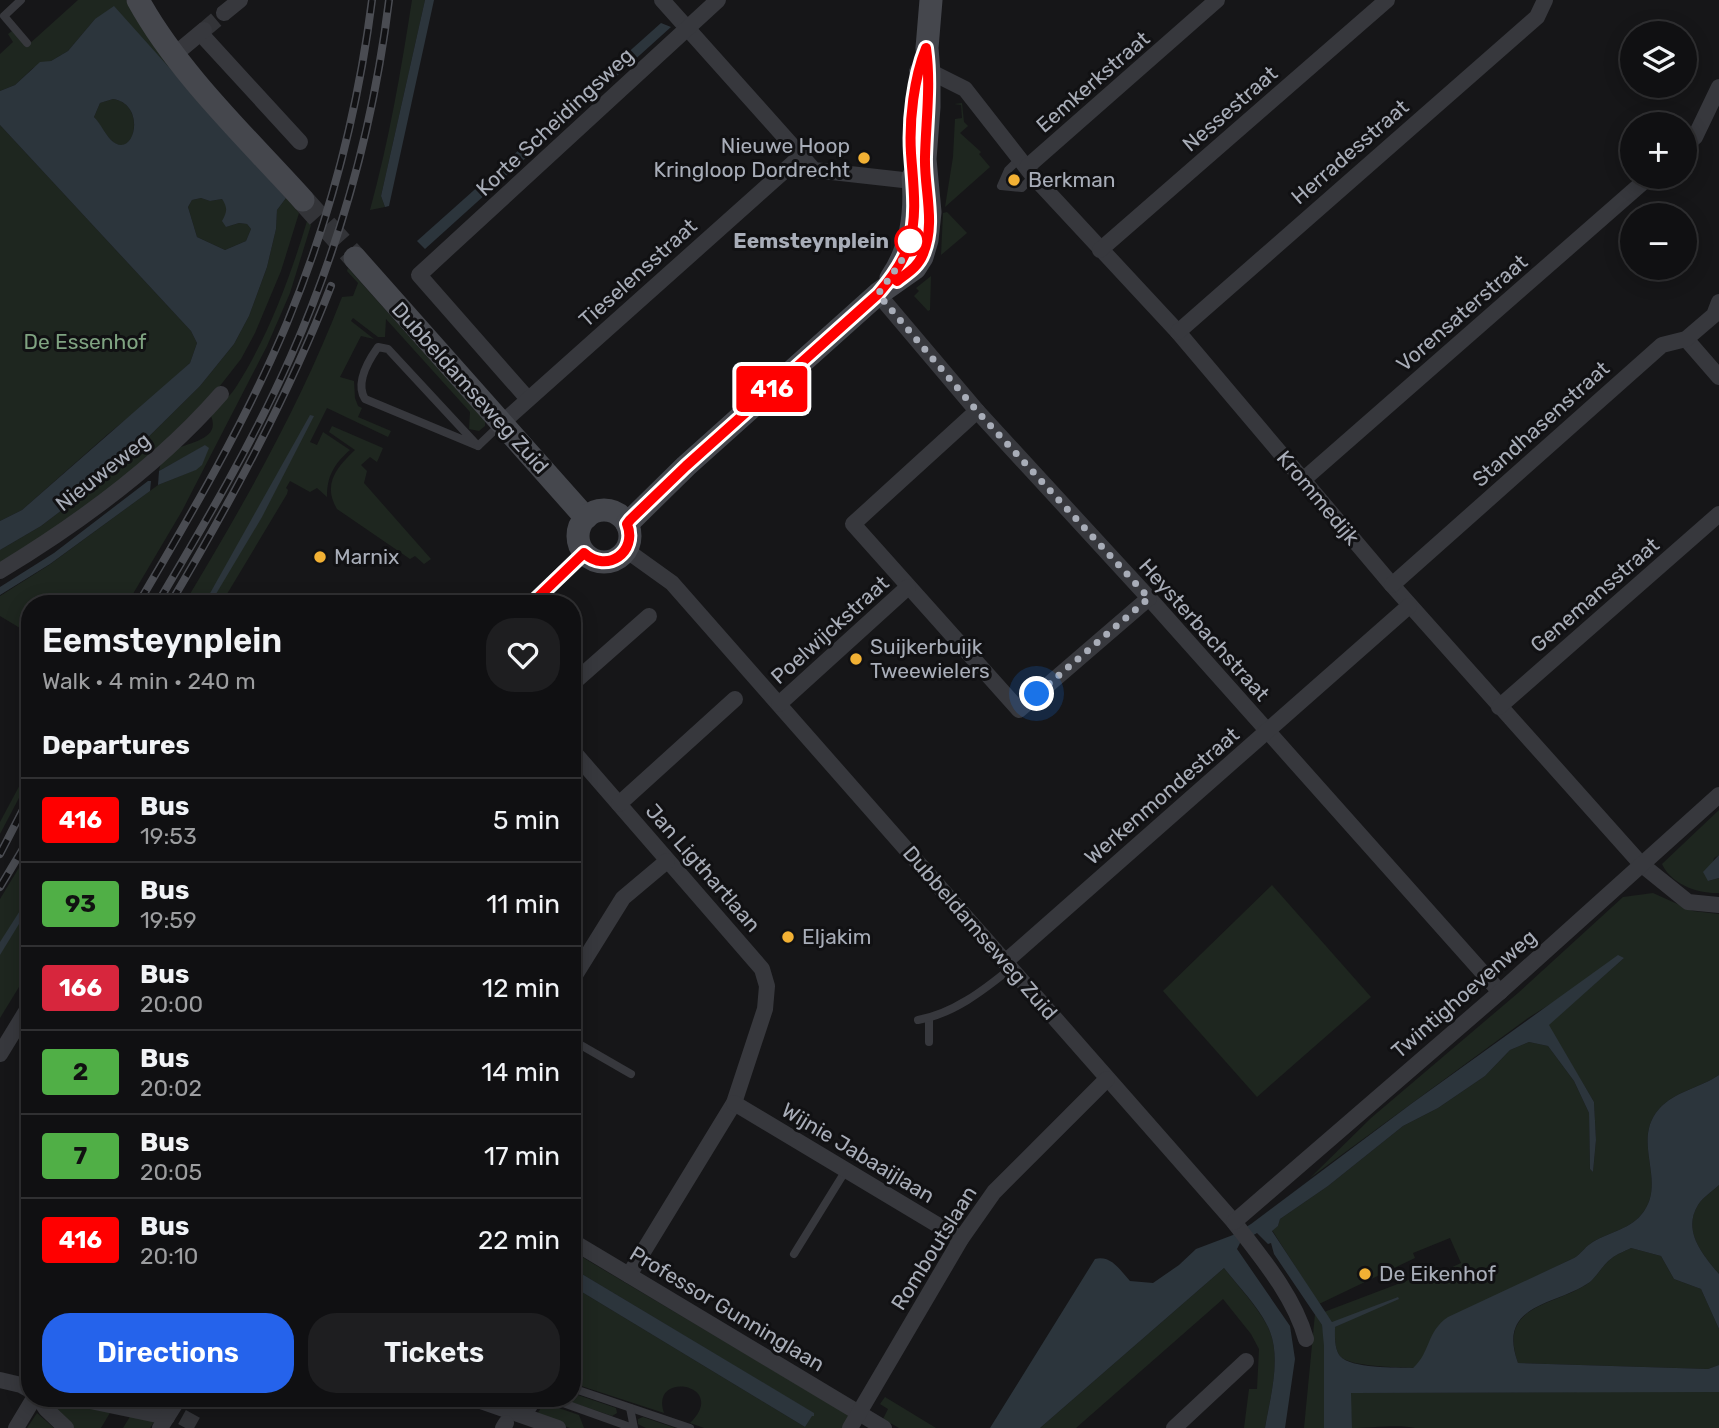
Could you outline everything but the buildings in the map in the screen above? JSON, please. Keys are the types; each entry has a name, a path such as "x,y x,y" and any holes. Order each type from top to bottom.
{"street":[{"path":"138,0 174,55 303,200"},
{"path":"224,13 240,0"},
{"path":"662,0 814,170 920,182"},
{"name":"Korte Scheidingsweg","path":"419,275 718,0"},
{"path":"627,524 686,466 878,294 892,277 908,247 925,159 923,72 930,0"},
{"name":"Eemkerkstraat","path":"1027,167 1217,0"},
{"name":"Nessestraat","path":"1100,250 1387,0"},
{"name":"Herradesstraat","path":"1178,332 1536,17 1545,0"},
{"path":"174,55 202,32 300,142"},
{"name":"Krommedijk","path":"923,72 965,89 1027,167 1100,250 1178,332 1409,606 1641,864 1688,902 1719,905"},
{"path":"1697,133 1719,87"},
{"name":"Tieselensstraat","path":"502,423 801,156"},
{"name":"Vorensaterstraat","path":"1303,480 1635,189"},
{"name":"Dubbeldamseweg Zuid","path":"355,258 586,517"},
{"name":"Dubbeldamseweg Zuid","path":"419,275 528,399"},
{"name":"Heysterbachstraat","path":"878,294 977,411 1149,598 1500,992"},
{"name":"Standhasenstraat","path":"1392,585 1662,345 1686,339 1714,314 1719,302"},
{"path":"1686,339 1719,377"},
{"name":"Nieuweweg","path":"0,571 30,553 122,487 193,426 221,394"},
{"path":"977,411 853,524 1019,710 1149,598"},
{"path":"607,510 619,515 627,524 630,537 626,550 618,558 606,562 594,560 584,553 578,536 586,517 607,510"},
{"name":"Genemansstraat","path":"1499,706 1719,514"},
{"name":"Dubbeldamseweg Zuid","path":"626,550 672,583 1240,1230 1292,1303 1306,1339"},
{"path":"540,595 584,553"},
{"name":"Poelwijckstraat","path":"779,705 908,587"},
{"name":"Werkenmondestraat","path":"1008,965 1409,606"},
{"path":"581,676 649,616"},
{"name":"Jan Ligthartlaan","path":"620,804 735,699"},
{"name":"Jan Ligthartlaan","path":"581,760 762,969 766,978 766,999 734,1103"},
{"name":"Twintighoevenweg","path":"1240,1230 1719,795"},
{"path":"581,966 623,898 667,861"},
{"path":"0,1055 21,1020"},
{"name":"Romboutslaan","path":"850,1428 961,1239 994,1192 1107,1079"},
{"path":"629,1275 734,1103"},
{"name":"Wijnie Jabaaijlaan","path":"734,1103 961,1239"},
{"name":"Professor Gunninglaan","path":"581,1246 884,1428"},
{"path":"1174,1428 1246,1361"},
{"path":"0,1380 21,1385"},
{"path":"16,1428 29,1407"},
{"path":"45,1407 66,1428"},
{"path":"130,1407 172,1414"},
{"path":"498,1407 558,1428"}],"lane":[{"path":"21,0 4,16 27,43"},
{"path":"378,347 388,349 478,446 365,400 362,393 363,378 378,347"},
{"path":"478,446 502,423"},
{"path":"918,1020 929,1018 980,993 1008,965"},
{"path":"929,1018 929,1042"},
{"path":"581,1045 631,1074"},
{"path":"794,1254 846,1170"},
{"path":"581,1391 690,1428"},
{"path":"505,1426 529,1418 535,1407"},
{"path":"574,1407 634,1428"},
{"path":"630,1408 634,1428"}],"green space":[{"path":"78,0 126,0 179,79 95,19 68,51 33,68 15,85 0,91 0,54 13,42 8,34 12,31 27,46"},
{"path":"412,0 425,0 381,196 385,207 370,210 394,106"},
{"path":"113,99 124,103 134,120 134,130 126,144 119,145 111,140 94,117 100,103"},
{"path":"962,103 964,122 968,126 960,133 981,152 979,154 990,167 945,207 953,157 955,119 962,118 961,105 954,104"},
{"name":"De Essenhof","path":"0,125 191,331 197,343 190,363 145,404 22,510 0,521"},
{"path":"201,198 210,201 222,199 227,206 226,227 239,223 247,224 251,229 246,241 225,250 197,237 188,207 192,200"},
{"path":"286,198 299,213 281,271 241,359 216,391 137,468 28,548 0,564 0,550 41,526 116,469 200,386 234,344 249,316 267,267 276,229 277,210"},
{"path":"947,212 967,233 941,255 943,213"},
{"path":"307,221 311,225 290,293 267,346 182,511 132,595 21,595 21,629 0,616 0,596 49,565 158,485 195,470 206,445 159,471 161,462 172,451 202,439 211,430 211,416 230,395 248,368 268,328"},
{"path":"348,268 485,421 485,426 479,431 469,429 470,412 386,319 385,337 378,337 353,318 351,321 374,339 361,336 340,377 354,381 355,398 358,406 362,408 358,417 391,431 388,437 327,408 310,442 317,445 323,432 350,450 332,471 327,497 317,488 310,492 290,481 286,488 287,494 226,595 189,595 270,454 308,377 342,297 353,296 358,283 347,271"},
{"path":"931,276 928,311 914,296 919,291 916,288"},
{"path":"332,426 383,448 377,462 370,457 361,465 367,471 364,483 431,559 424,564 415,556 410,559 337,509 331,484 337,470 355,450 329,432"},
{"path":"21,783 21,794 0,834 0,822"},
{"path":"1719,810 1719,855 1714,858 1708,881 1719,878 1719,893 1702,892 1678,882 1662,864"},
{"path":"21,864 21,984 0,1018 0,899"},
{"path":"1272,885 1371,997 1257,1097 1163,991"},
{"path":"1653,893 1693,911 1719,914 1719,1075 1672,1098 1659,1109 1651,1122 1648,1148 1652,1189 1649,1202 1641,1215 1630,1224 1590,1244 1574,1258 1526,1281 1413,1368 1374,1366 1345,1360 1337,1349 1335,1327 1398,1297 1339,1321 1332,1322 1324,1312 1411,1279 1424,1280 1461,1263 1450,1238 1413,1253 1415,1258 1319,1304 1272,1230 1278,1226 1280,1219 1328,1186 1403,1126 1438,1108 1485,1076 1510,1050 1529,1042 1548,1046 1574,1081 1589,1113 1590,1169 1593,1172 1596,1140 1594,1102 1548,1025 1624,958 1528,1018 1310,1178 1371,1118 1518,993 1623,897"},
{"path":"1719,1185 1719,1274 1696,1242 1692,1224 1698,1205"},
{"path":"1631,1248 1661,1256 1674,1279 1701,1289 1719,1329 1719,1365 1708,1369 1518,1363 1514,1343 1515,1329 1522,1318 1533,1309 1590,1282 1609,1260"},
{"path":"581,1256 850,1416 842,1428 704,1428 690,1423 700,1410 701,1399 695,1391 686,1387 667,1391 662,1399 664,1413 581,1386 581,1291 805,1427 813,1413 581,1273"},
{"path":"1224,1268 1258,1310 1272,1337 1274,1376 1265,1428 1244,1428 1249,1389 1257,1389 1259,1349 1251,1334 1223,1299 1076,1428 1040,1428"},
{"path":"1315,1314 1322,1325 1324,1336 1324,1428 1304,1428"},
{"path":"1719,1392 1719,1428 1352,1428 1350,1393"},
{"path":"581,1396 616,1408 617,1413 612,1416 581,1405"},
{"path":"885,1397 936,1428 899,1428 883,1419 888,1409 880,1404"},
{"path":"51,1407 94,1407 111,1411 101,1428 74,1428"},
{"path":"542,1407 556,1407 579,1415 584,1428 570,1428 536,1416"},
{"path":"37,1413 54,1428 27,1428"},
{"path":"131,1415 154,1422 150,1428 123,1428"},
{"path":"643,1417 675,1428 646,1428 638,1424 638,1419"}],"shaded area":[{"path":"425,0 434,0 389,206 385,207 381,196"},
{"path":"114,6 286,198 277,210 276,229 267,267 249,316 234,344 200,386 116,469 41,526 0,550 0,521 22,510 190,363 197,343 191,331 0,125 0,91 15,85 40,62 51,61 68,51 95,19","holes":["113,99 124,103 134,120 134,130 126,144 119,145 111,140 94,117 100,103","201,198 210,201 222,199 226,210 222,221 226,227 239,223 247,224 251,229 246,241 225,250 197,237 188,207 192,200"]},
{"path":"661,23 671,27 425,249 417,241"},
{"path":"310,415 314,416 262,517 215,595 209,595"},
{"path":"205,445 209,448 202,465 158,485 159,471"},
{"path":"151,481 150,491 50,564 0,595 0,587 54,553"},
{"path":"1719,855 1719,878 1708,881 1703,872"},
{"path":"21,909 21,921 0,955 0,942"},
{"path":"1618,955 1624,958 1549,1025 1594,1102 1596,1140 1593,1172 1590,1169 1589,1113 1574,1081 1548,1046 1529,1042 1510,1050 1485,1076 1438,1108 1403,1126 1328,1186 1280,1219 1278,1226 1272,1231 1332,1322 1398,1297 1399,1299 1335,1327 1336,1346 1340,1356 1363,1365 1413,1368 1419,1362 1436,1329 1448,1317 1574,1258 1596,1240 1636,1220 1649,1202 1652,1189 1648,1148 1651,1122 1659,1109 1672,1098 1719,1075 1719,1185 1698,1205 1692,1224 1696,1242 1719,1274 1719,1329 1701,1289 1674,1279 1661,1256 1631,1248 1609,1260 1590,1282 1546,1302 1522,1317 1515,1328 1513,1343 1518,1363 1708,1369 1719,1365 1719,1392 1351,1393 1352,1428 1324,1428 1322,1325 1274,1254 1271,1243 1268,1244 1257,1233 1240,1243 1237,1249 1290,1326 1295,1359 1285,1428 1265,1428 1275,1363 1272,1337 1258,1310 1224,1268 1040,1428 990,1428 1095,1259 1110,1261 1130,1281 1153,1283 1196,1249 1233,1235 1251,1224 1411,1104"},
{"path":"581,1273 814,1413 805,1427 581,1291"}],"tunnel":[{"path":"204,30 224,13"},
{"path":"303,200 355,258"},
{"path":"182,1417 202,1428"}],"railway":[{"path":"143,595 236,431 271,359 302,284 329,204 350,124 372,0"},
{"path":"162,595 245,451 309,313 340,226 365,137 389,0"},
{"path":"175,595 257,448 296,368 331,286"},
{"path":"0,854 21,813"},
{"path":"0,887 21,852"}],"bus line":[{"name":"416","path":"540,595 584,553 594,560 606,562 622,555 629,544 627,524 630,520 686,466 878,294 892,277 908,247 911,234 914,105 917,71 926,48 929,107 925,159 930,212 927,240 922,257 915,268 897,281"}],"place":[{"name":"Nieuwe Hoop Kringloop Dordrecht","path":"864,158"},
{"name":"Berkman","path":"1014,180"},
{"name":"Eemsteynplein","path":"910,241"},
{"name":"Marnix","path":"320,557"},
{"name":"Suijkerbuijk Tweewielers","path":"856,659"},
{"name":"Eljakim","path":"788,937"},
{"name":"De Eikenhof","path":"1365,1274"}],"route":[{"path":"910,241 892,277 878,294 977,411 1149,598 1037,694"}]}
